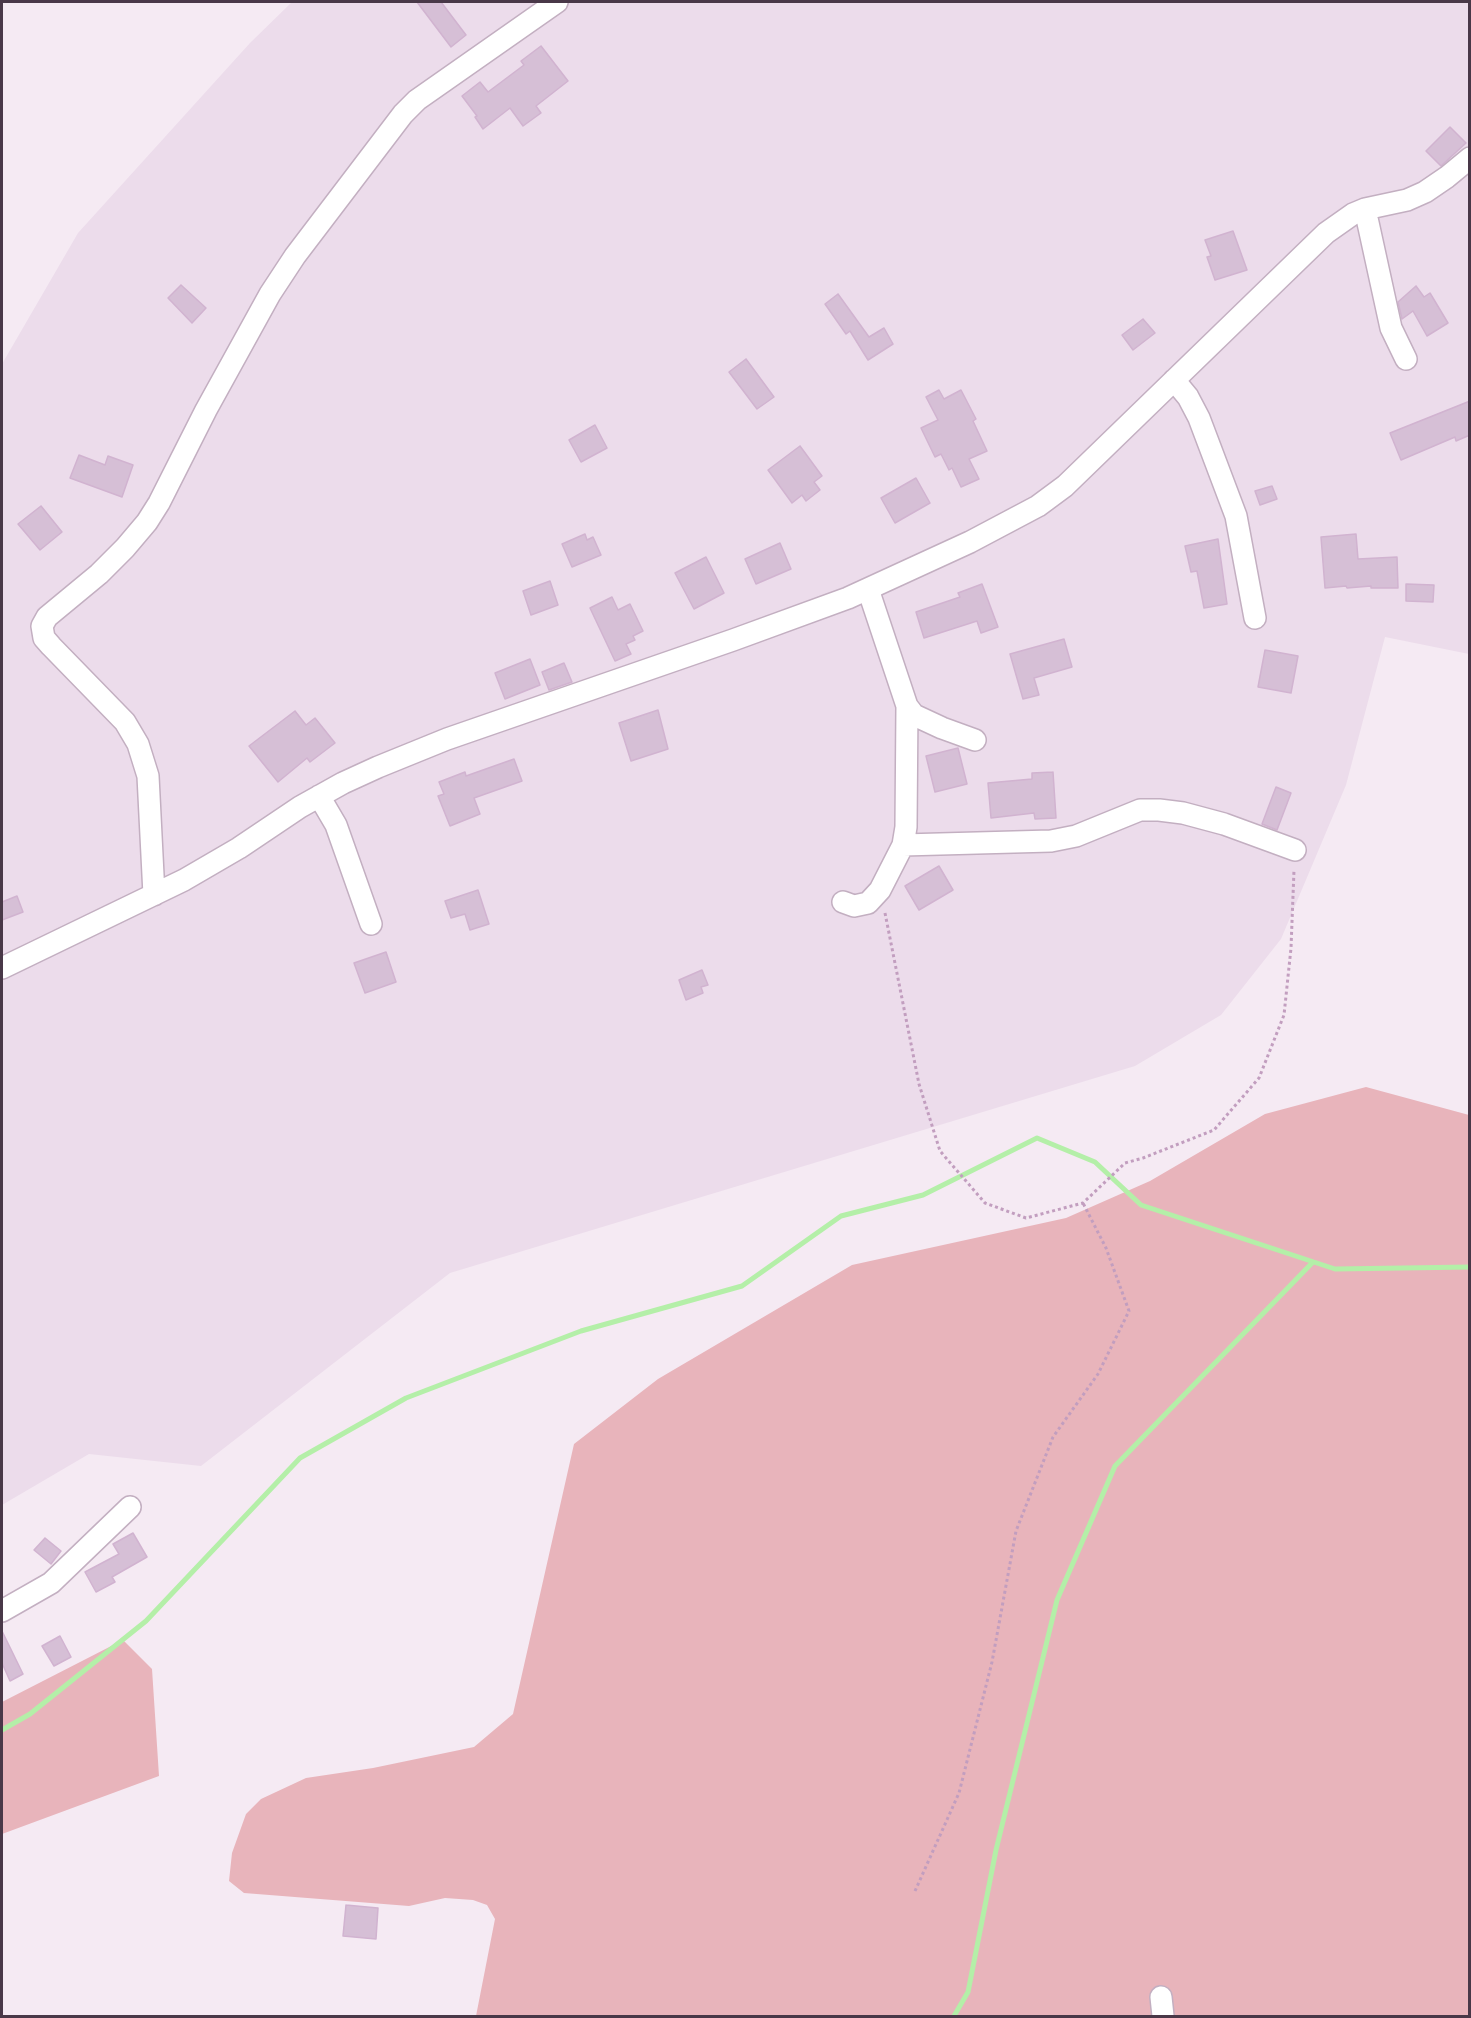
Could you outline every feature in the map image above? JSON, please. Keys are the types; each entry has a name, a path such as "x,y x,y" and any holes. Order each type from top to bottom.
{"street":[{"path":"154,895 148,776 138,744 125,722 44,638 42,626 47,617 99,574 147,522 228,368 270,294 403,114 417,100 557,2"},
{"path":"2,968 184,880 239,848 319,796 378,767 447,739 722,644 868,589 970,542 1050,499 1343,219 1365,209 1407,200 1425,192 1470,158"},
{"path":"1365,209 1391,328 1406,359"},
{"path":"1174,380 1188,397 1199,418 1236,516 1255,618"},
{"path":"843,902 854,906 868,903 880,890 903,845 907,805 907,706 868,589"},
{"path":"907,706 914,715 975,740"},
{"path":"319,796 336,825 370,924"},
{"path":"903,845 1051,841 1076,836 1140,810 1159,810 1183,813 1224,824 1295,850"},
{"path":"2,1611 51,1583 130,1507"}],"path":[{"path":"880,890 919,1084 940,1151 985,1203 1026,1218 1083,1203 1125,1163 1214,1130 1259,1078 1284,1015 1291,948 1295,850"},
{"path":"915,1891 959,1793 992,1662 1016,1531 1053,1437 1098,1374 1129,1311 1106,1248 1083,1203"}],"shaded area":[{"path":"292,2 1469,2 1469,654 1385,637 1346,785 1281,939 1221,1015 1135,1066 450,1273 201,1466 89,1454 2,1505 2,364 78,233 250,43"},
{"path":"1366,1087 1469,1115 1469,2016 476,2016 495,1919 487,1905 473,1900 445,1898 409,1906 244,1893 229,1881 232,1853 246,1814 261,1799 306,1778 373,1768 474,1747 513,1714 574,1444 658,1379 852,1265 1066,1218 1150,1181 1265,1114"},
{"path":"123,1640 152,1669 159,1776 2,1834 2,1702"}],"building":[{"path":"417,2 441,2 466,35 451,47"},
{"path":"541,46 568,81 536,106 541,113 523,126 510,108 483,129 475,117 477,116 462,96 480,82 488,92 524,65 521,61"},
{"path":"1450,127 1466,143 1441,166 1426,151"},
{"path":"1233,231 1247,270 1215,280 1207,257 1211,256 1205,240"},
{"path":"181,285 206,308 192,323 168,298"},
{"path":"1416,286 1424,297 1430,293 1448,323 1427,336 1413,311 1402,319 1398,302"},
{"path":"838,294 869,337 884,328 893,344 868,360 850,331 846,334 825,304"},
{"path":"1143,319 1155,333 1133,350 1122,335"},
{"path":"746,359 774,397 757,409 729,372"},
{"path":"939,390 944,399 961,390 976,419 973,421 987,451 969,459 979,479 961,487 952,468 949,470 941,454 935,457 921,428 938,420 926,397"},
{"path":"1470,401 1470,435 1456,441 1455,437 1401,460 1390,433"},
{"path":"595,425 607,448 581,462 569,440"},
{"path":"800,446 822,476 814,482 820,490 806,501 802,495 792,503 768,470"},
{"path":"79,455 105,465 108,456 133,465 122,497 70,478"},
{"path":"916,478 930,503 895,523 881,498"},
{"path":"1272,486 1277,499 1260,505 1255,491"},
{"path":"41,506 62,532 40,550 18,524"},
{"path":"585,534 587,540 593,537 601,555 572,567 562,544"},
{"path":"1356,534 1358,559 1397,557 1398,588 1371,588 1371,586 1347,588 1346,586 1325,588 1321,537"},
{"path":"1218,539 1227,604 1204,608 1197,571 1191,572 1185,546"},
{"path":"780,543 791,569 756,584 745,559"},
{"path":"706,557 724,593 694,609 675,573"},
{"path":"550,581 558,605 531,615 523,591"},
{"path":"982,584 998,627 981,633 977,621 924,638 916,612 960,597 958,593"},
{"path":"1406,584 1434,585 1433,602 1406,601"},
{"path":"612,597 618,610 630,604 643,631 633,636 635,640 626,644 631,654 615,661 590,608"},
{"path":"1064,639 1072,667 1034,678 1039,695 1023,699 1010,654"},
{"path":"1265,650 1298,656 1291,693 1258,687"},
{"path":"530,659 540,685 505,699 495,673"},
{"path":"564,663 572,682 549,690 542,672"},
{"path":"658,710 668,749 631,761 619,723"},
{"path":"295,711 306,725 315,718 335,743 310,762 307,758 278,782 249,746"},
{"path":"958,748 967,784 935,792 926,756"},
{"path":"514,759 522,781 474,798 480,814 450,826 438,796 444,794 439,782 465,772 466,776"},
{"path":"1053,772 1056,818 1035,819 1034,813 991,818 988,783 1032,779 1032,773"},
{"path":"1276,787 1291,793 1277,830 1262,824"},
{"path":"939,866 953,890 919,910 905,886"},
{"path":"478,890 489,924 470,930 465,914 451,918 445,901"},
{"path":"17,896 23,912 2,920 2,902"},
{"path":"386,952 396,982 365,993 354,963"},
{"path":"702,970 708,985 701,987 703,993 686,1000 679,980"},
{"path":"133,1533 147,1557 112,1577 115,1582 96,1592 85,1572 119,1554 113,1544"},
{"path":"45,1538 61,1551 51,1564 34,1550"},
{"path":"2,1631 23,1674 10,1681 2,1663"},
{"path":"60,1636 71,1657 54,1666 42,1646"},
{"path":"346,1905 378,1908 376,1939 343,1936"}],"waterway":[{"path":"2,1730 30,1714 146,1621 300,1458 406,1398 581,1331 742,1286 841,1216 923,1195 1037,1138 1095,1162 1141,1205 1335,1269 1470,1267"},
{"path":"954,2016 968,1992 996,1850 1057,1600 1115,1466 1313,1262"}]}
